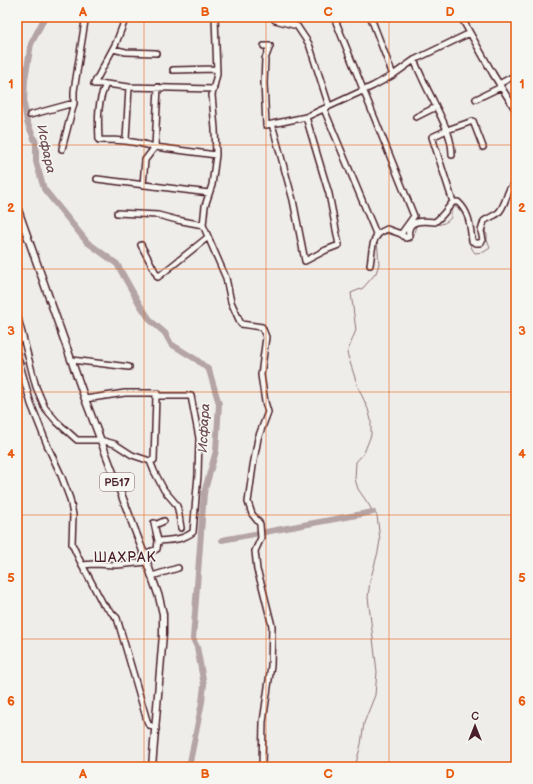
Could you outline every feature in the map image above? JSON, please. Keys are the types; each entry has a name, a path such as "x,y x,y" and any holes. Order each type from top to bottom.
{"main road":[{"name":"РБ17","path":"17,207 85,399 159,597 163,614 163,634 152,767"}],"street":[{"path":"62,149 74,103 74,92 85,21 87,17"},
{"path":"126,17 113,49 94,84 129,87 214,89"},
{"path":"215,17 217,74 212,95 216,155 212,185 205,206 203,225 226,278 231,302 241,324 262,327 266,337 261,375 268,412 258,438 248,502 252,514 260,524 262,538 255,551 257,570 272,626 271,666 263,722 262,767"},
{"path":"273,17 275,20 297,26 309,44 326,108 377,236"},
{"path":"461,17 514,109 516,108"},
{"path":"371,18 393,74"},
{"path":"336,22 414,216 401,234"},
{"path":"264,46 270,46 265,59 264,83 266,125 306,118 373,86 414,60 470,33"},
{"path":"113,49 126,52 156,53"},
{"path":"414,60 447,130 452,147 452,155"},
{"path":"173,70 217,69"},
{"path":"476,99 516,75"},
{"path":"106,84 101,95 98,112 99,140 126,140 140,142 155,147 216,155"},
{"path":"126,140 129,87"},
{"path":"143,185 145,160 155,147 158,87"},
{"path":"30,115 74,103"},
{"path":"416,117 436,107"},
{"path":"272,124 293,200 305,261 339,245 329,194 306,118"},
{"path":"453,202 432,137 473,121 483,147"},
{"path":"97,179 209,193"},
{"path":"453,202 458,202 463,206 468,215 472,241 480,243 483,240 481,230 484,221 498,213 503,206 509,189 516,183"},
{"path":"370,265 373,245 377,236 381,232 387,229 401,234 406,238 409,236 409,228 412,224 420,221 435,222 446,212 453,202"},
{"path":"117,213 158,215 203,225"},
{"path":"141,245 158,277 208,236"},
{"path":"17,314 36,387 44,408 77,440 100,440 115,444 132,455 150,462 164,490 176,504 181,528"},
{"path":"17,343 22,333"},
{"path":"17,354 31,404 70,499 73,515 72,544 103,604 117,618 148,724 156,729"},
{"path":"72,360 129,366"},
{"path":"85,399 125,393 157,393 154,460 150,462"},
{"path":"156,396 191,396 199,438 198,475 193,532 187,537 158,541"},
{"path":"144,554 157,549 158,541 155,524 164,521"},
{"path":"82,565 147,562"},
{"path":"152,576 178,568"}],"waterway":[{"name":"Исфара","path":"45,17 31,44 25,79 24,104 27,122 36,143 36,162 44,189 87,242 117,264 140,305 151,321 165,333 171,344 197,360 209,370 219,404 216,451 204,493 193,639 197,647 204,685 189,767"},
{"path":"495,217 498,218 502,214 516,188"},
{"path":"430,224 438,225 445,223 451,217 452,207 456,207 464,214"},
{"path":"466,220 470,245 475,253 484,252 490,248 487,240 487,234 485,232 485,226 489,220"},
{"path":"355,767 361,744 364,723 375,695 377,672 368,597 370,581 380,540 377,515 373,512 358,489 355,479 356,462 364,453 371,435 371,420 347,353 356,330 351,293 363,288 376,273 379,264 377,240 384,234 388,234 395,235 407,241 412,241 417,225"},
{"path":"222,540 373,512"}],"district":[{"name":"ШАХРАК","path":"125,557"}]}
